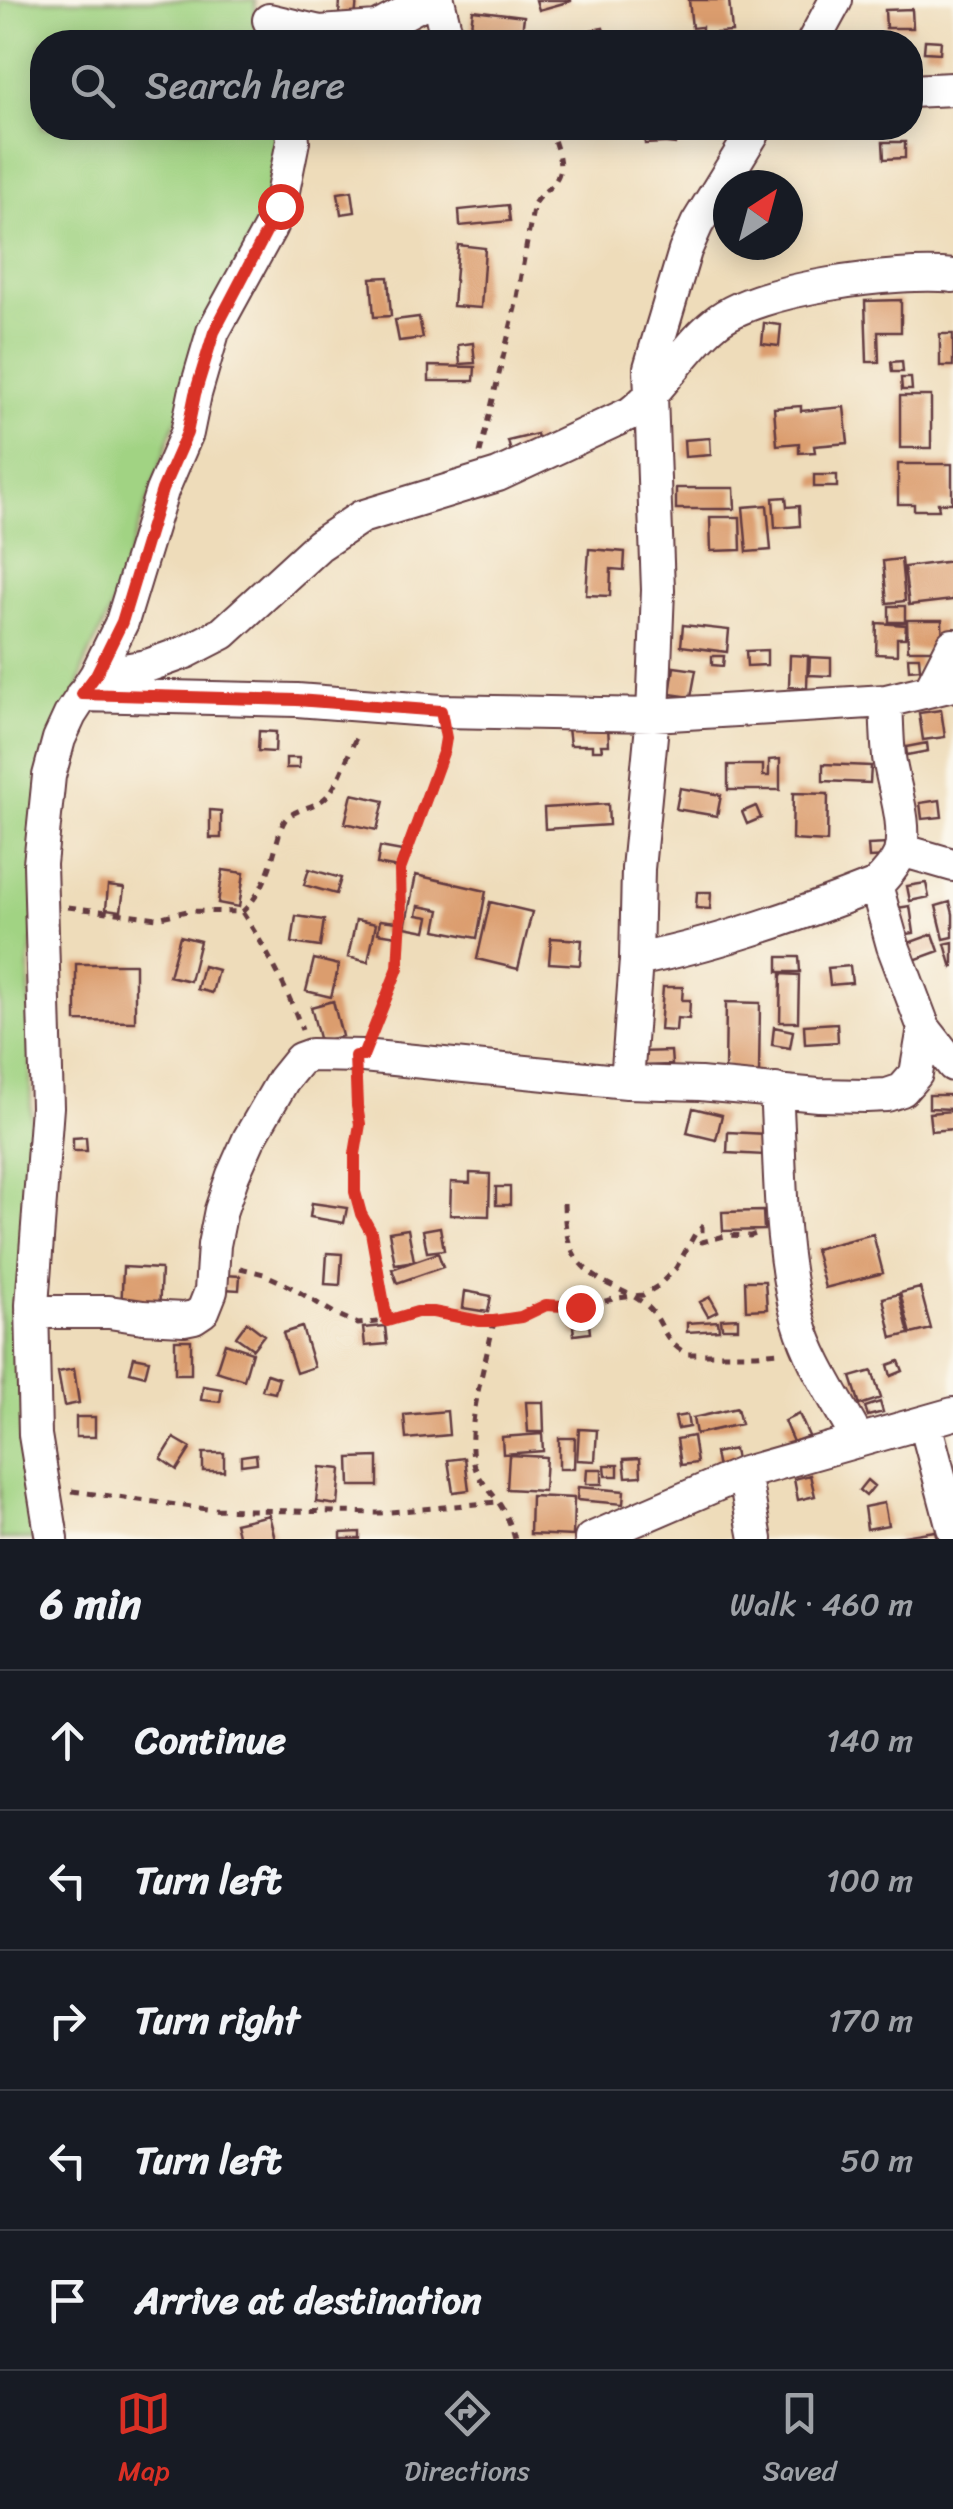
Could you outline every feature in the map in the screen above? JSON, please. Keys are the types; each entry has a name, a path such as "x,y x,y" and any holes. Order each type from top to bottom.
{"street":[{"path":"348,30 377,28 429,0"},
{"path":"438,0 445,30"},
{"path":"820,30 836,0"},
{"path":"270,21 311,30"},
{"path":"923,90 953,88"},
{"path":"52,1539 35,1435 32,1312 46,1107 40,864 50,776 59,739 132,596 154,516 187,433 214,332 280,206 294,140"},
{"path":"627,1082 658,590 650,368 697,224 749,140"},
{"path":"89,685 186,652 223,634 319,545 361,517 498,474 631,412 650,398 700,337 733,310 791,292 874,277 953,276"},
{"path":"89,685 441,711 653,715 886,700 942,687 953,645"},
{"path":"636,960 721,940 876,885 897,860 900,850 886,700"},
{"path":"900,850 953,864"},
{"path":"876,885 893,946 924,1028 953,1065"},
{"path":"32,1312 194,1317 206,1305 221,1210 249,1139 293,1066 312,1055 359,1056 627,1082 866,1096 902,1090 916,1074 924,1028"},
{"path":"776,1090 787,1265 799,1322 807,1345 858,1440"},
{"path":"591,1539 744,1474 939,1418 953,1528"},
{"path":"744,1474 756,1539"}],"path":[{"path":"473,482 515,308 534,204 558,175 553,140"},
{"path":"40,903 145,918 186,910 242,912 256,899 268,876 283,822 328,795 340,777 354,741 378,706"},
{"path":"387,1321 371,1232 355,1192 359,1056 398,968 400,870 444,750 441,711"},
{"path":"242,912 290,998 312,1055"},
{"path":"564,1204 565,1228 576,1259 594,1277 635,1297 652,1312 672,1344 687,1354 756,1354 807,1345"},
{"path":"213,1264 264,1274 352,1322 371,1324 417,1312 494,1321 521,1317 546,1305 580,1307 642,1296 676,1268 702,1227 702,1242 750,1236 783,1220"},
{"path":"494,1321 476,1400 472,1456 477,1474 498,1502 515,1539"},
{"path":"44,1487 207,1509 380,1512 498,1502"}],"green space":[{"path":"0,0 255,0 256,30 30,30 30,140 279,141 266,201 173,428 108,616 83,667 29,963 37,1539 0,1539"}],"building":[{"path":"340,0 357,0 355,18 339,17"},
{"path":"536,0 571,0 571,1 539,10"},
{"path":"689,0 729,0 732,30 692,28"},
{"path":"912,9 913,28 886,28 885,10"},
{"path":"473,10 524,16 522,30 470,30"},
{"path":"925,40 941,41 940,53 924,52"},
{"path":"645,140 663,140 663,143 645,144"},
{"path":"883,142 905,142 905,158 884,159"},
{"path":"352,191 355,212 341,214 338,193"},
{"path":"508,205 510,221 460,226 459,210"},
{"path":"458,245 485,248 481,308 453,306"},
{"path":"388,277 391,316 374,317 371,278"},
{"path":"901,300 901,332 878,332 879,362 867,362 865,301"},
{"path":"419,317 423,338 399,341 395,320"},
{"path":"764,323 781,325 779,346 762,344"},
{"path":"940,334 953,334 953,366 940,366"},
{"path":"473,343 475,363 460,364 458,345"},
{"path":"902,361 903,372 892,372 891,362"},
{"path":"429,366 475,367 474,381 429,381"},
{"path":"901,378 911,378 912,390 902,390"},
{"path":"900,396 931,396 931,448 900,448"},
{"path":"801,406 801,411 844,407 848,443 814,446 815,452 799,453 799,443 777,445 774,408"},
{"path":"537,434 541,448 512,456 508,441"},
{"path":"710,438 711,455 685,457 684,440"},
{"path":"898,464 952,464 952,503 938,503 939,510 914,510 914,504 898,504"},
{"path":"814,475 837,475 837,487 814,487"},
{"path":"676,488 734,488 735,509 676,509"},
{"path":"786,497 787,507 799,506 800,526 775,528 773,498"},
{"path":"767,505 771,550 747,552 743,507"},
{"path":"710,517 740,517 741,550 711,551"},
{"path":"589,549 625,552 624,570 611,569 610,596 586,595"},
{"path":"901,559 905,601 887,603 883,561"},
{"path":"953,561 953,600 909,605 904,567"},
{"path":"889,606 905,606 905,622 889,622"},
{"path":"907,620 942,620 943,650 908,650"},
{"path":"877,623 906,625 905,638 897,638 897,655 876,654"},
{"path":"683,625 729,630 727,652 681,646"},
{"path":"767,650 767,665 747,666 746,651"},
{"path":"790,655 808,656 807,688 789,687"},
{"path":"712,656 724,656 723,666 712,665"},
{"path":"810,657 831,658 831,676 809,675"},
{"path":"908,657 919,657 920,669 909,670"},
{"path":"674,667 696,670 691,697 670,694"},
{"path":"941,710 945,737 923,740 919,713"},
{"path":"608,726 609,745 601,745 602,750 592,750 592,745 570,745 568,728"},
{"path":"259,731 276,732 275,752 258,751"},
{"path":"927,743 928,751 907,755 906,747"},
{"path":"286,758 299,758 299,768 286,768"},
{"path":"780,759 780,790 728,790 728,765 763,765 763,776 769,776 769,760"},
{"path":"823,764 871,766 870,783 823,781"},
{"path":"680,788 721,795 717,816 676,809"},
{"path":"793,793 828,794 827,842 792,840"},
{"path":"352,794 384,801 377,830 345,823"},
{"path":"940,800 942,817 922,819 920,803"},
{"path":"608,804 609,825 545,829 544,808"},
{"path":"756,806 761,818 747,824 742,812"},
{"path":"210,810 221,811 221,838 210,838"},
{"path":"888,844 889,857 869,858 868,845"},
{"path":"380,847 402,851 398,868 377,864"},
{"path":"309,869 341,878 336,894 304,885"},
{"path":"223,870 244,873 239,907 218,903"},
{"path":"416,875 486,891 477,938 436,930 440,910 419,906 417,915 429,917 426,931 405,927"},
{"path":"926,883 929,897 910,901 907,886"},
{"path":"108,886 124,888 121,911 106,909"},
{"path":"697,892 711,892 710,909 696,908"},
{"path":"490,902 532,912 518,969 477,959"},
{"path":"950,902 953,937 944,939 936,906"},
{"path":"910,906 914,933 894,936 891,909"},
{"path":"296,916 324,920 320,947 292,943"},
{"path":"356,920 376,924 368,962 348,957"},
{"path":"380,920 398,922 397,936 378,933"},
{"path":"933,934 939,951 906,963 900,946"},
{"path":"180,936 200,941 190,981 169,976"},
{"path":"551,938 582,940 580,965 549,963"},
{"path":"953,942 953,967 952,968 945,944"},
{"path":"778,957 799,957 800,972 778,972"},
{"path":"314,959 339,965 331,997 306,991"},
{"path":"76,964 135,964 135,1022 76,1021"},
{"path":"203,966 218,970 212,993 197,989"},
{"path":"850,966 852,983 830,985 828,968"},
{"path":"781,974 799,975 798,1022 780,1022"},
{"path":"663,987 683,987 682,1000 690,1000 689,1019 677,1018 676,1031 660,1030"},
{"path":"333,1001 342,1036 320,1042 311,1007"},
{"path":"726,1002 760,1003 759,1075 725,1074"},
{"path":"837,1023 838,1042 805,1044 804,1025"},
{"path":"774,1027 793,1031 790,1048 772,1045"},
{"path":"671,1051 672,1065 638,1066 638,1052"},
{"path":"929,1095 953,1095 953,1109 929,1108"},
{"path":"693,1108 722,1115 716,1140 687,1133"},
{"path":"952,1111 953,1129 931,1131 929,1113"},
{"path":"728,1132 766,1134 765,1155 727,1153"},
{"path":"86,1137 87,1151 73,1151 73,1138"},
{"path":"470,1173 490,1174 489,1216 450,1215 451,1182 470,1183"},
{"path":"496,1187 510,1187 510,1205 496,1205"},
{"path":"312,1203 347,1208 344,1223 310,1217"},
{"path":"763,1211 764,1230 723,1231 722,1212"},
{"path":"440,1227 444,1250 427,1252 423,1230"},
{"path":"408,1229 414,1261 395,1264 389,1232"},
{"path":"873,1234 883,1273 825,1288 815,1249"},
{"path":"327,1253 342,1254 340,1285 325,1284"},
{"path":"438,1253 443,1267 397,1283 392,1269"},
{"path":"123,1267 161,1269 159,1314 121,1312"},
{"path":"224,1275 240,1276 239,1290 224,1289"},
{"path":"745,1281 765,1281 767,1309 746,1310"},
{"path":"920,1288 931,1329 911,1334 900,1293"},
{"path":"465,1291 491,1296 488,1312 463,1308"},
{"path":"899,1294 909,1334 892,1338 883,1298"},
{"path":"710,1297 718,1311 708,1316 700,1302"},
{"path":"738,1318 738,1328 722,1328 721,1319"},
{"path":"718,1321 719,1330 687,1332 687,1323"},
{"path":"247,1322 264,1335 253,1349 236,1337"},
{"path":"589,1324 590,1333 574,1335 573,1326"},
{"path":"385,1326 387,1344 365,1346 363,1328"},
{"path":"302,1327 314,1367 296,1373 283,1333"},
{"path":"175,1340 191,1340 191,1374 175,1374"},
{"path":"225,1343 252,1352 244,1380 216,1371"},
{"path":"134,1357 149,1360 145,1376 130,1372"},
{"path":"899,1361 903,1371 891,1376 888,1365"},
{"path":"74,1369 79,1403 64,1406 58,1372"},
{"path":"872,1371 881,1398 860,1405 851,1377"},
{"path":"267,1374 279,1378 275,1393 262,1390"},
{"path":"203,1386 222,1389 220,1402 201,1400"},
{"path":"526,1402 543,1402 544,1432 528,1432"},
{"path":"880,1402 883,1412 868,1416 865,1407"},
{"path":"737,1408 741,1424 696,1434 693,1418"},
{"path":"447,1411 449,1435 406,1439 404,1415"},
{"path":"799,1414 809,1436 793,1442 784,1421"},
{"path":"687,1415 689,1427 678,1429 675,1417"},
{"path":"76,1417 95,1417 95,1437 76,1437"},
{"path":"579,1429 597,1430 595,1461 577,1460"},
{"path":"542,1434 543,1451 503,1454 502,1437"},
{"path":"693,1436 697,1463 681,1465 677,1439"},
{"path":"174,1438 191,1448 177,1470 161,1459"},
{"path":"559,1438 575,1438 574,1469 559,1469"},
{"path":"734,1449 737,1466 718,1469 715,1453"},
{"path":"203,1453 224,1453 224,1471 203,1471"},
{"path":"256,1454 257,1463 241,1465 241,1456"},
{"path":"509,1455 546,1457 544,1491 507,1489"},
{"path":"378,1457 378,1486 350,1486 349,1458"},
{"path":"465,1458 469,1490 453,1492 448,1460"},
{"path":"640,1458 641,1476 626,1477 624,1459"},
{"path":"605,1465 618,1465 618,1476 606,1476"},
{"path":"320,1467 341,1469 338,1505 316,1502"},
{"path":"587,1469 602,1469 602,1484 586,1484"},
{"path":"810,1475 815,1496 798,1500 794,1479"},
{"path":"867,1480 874,1486 866,1496 859,1490"},
{"path":"578,1487 624,1491 623,1504 577,1500"},
{"path":"531,1496 574,1498 573,1536 530,1534"},
{"path":"884,1503 888,1525 867,1529 864,1507"},
{"path":"269,1515 275,1539 239,1539 235,1523"},
{"path":"935,1531 937,1539 897,1539 897,1537"},
{"path":"360,1532 360,1539 341,1539 341,1533"}],"route":[{"path":"280,206 214,332 187,433 162,490 122,622 96,675 82,694 297,700 441,711 444,750 400,870 398,968 363,1056 355,1056 360,1124 355,1192 371,1232 387,1321 417,1312 494,1321 521,1317 546,1305 580,1307"}]}
